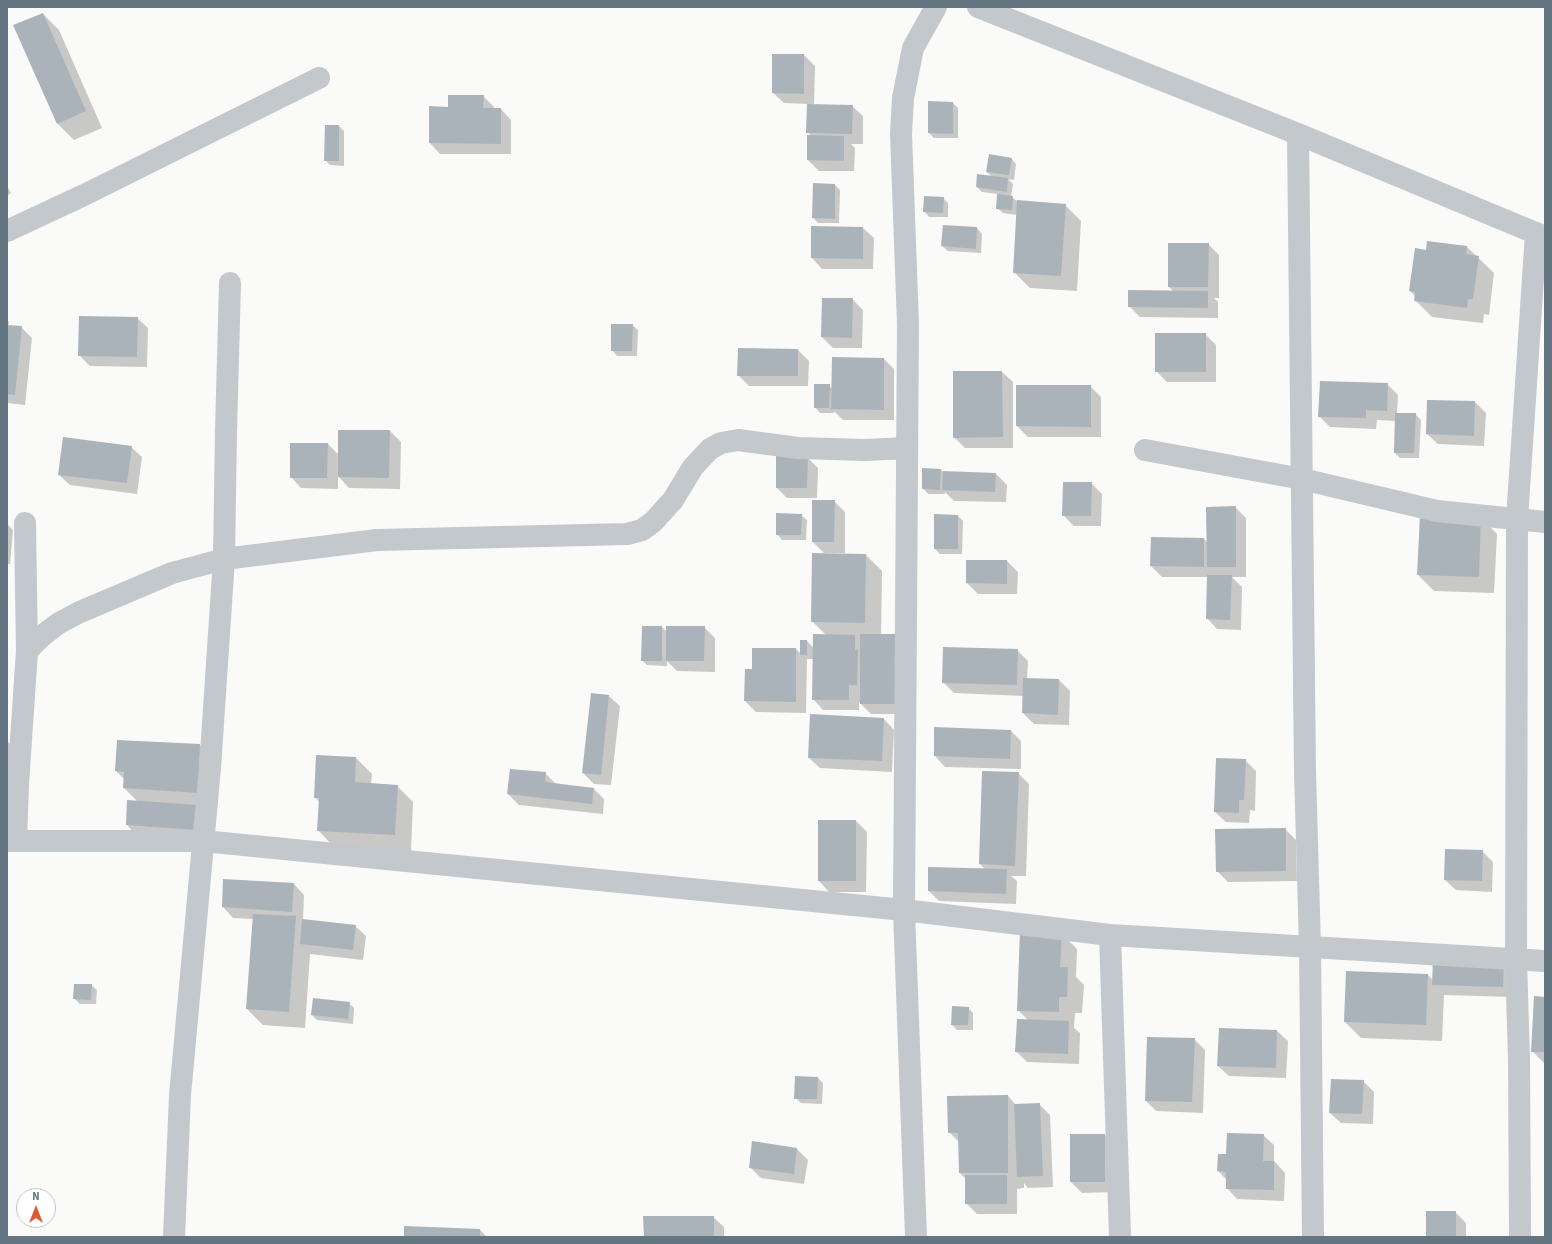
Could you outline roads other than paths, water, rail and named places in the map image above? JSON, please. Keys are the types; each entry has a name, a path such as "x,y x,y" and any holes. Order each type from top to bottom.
{"street":[{"path":"916,1237 904,910 908,324 901,134 903,98 913,48 936,7"},
{"path":"978,7 1298,134 1540,235 1517,519 1516,959 1519,1059 1520,1237"},
{"path":"7,232 319,78"},
{"path":"1298,134 1305,771 1310,947 1313,1237"},
{"path":"174,1237 180,1094 210,760 224,559 230,283"},
{"path":"27,651 42,636 59,623 80,612 172,573 224,559 377,540 627,534 642,530 653,522 673,500 693,467 710,449 722,443 738,440 798,448 865,450 907,448"},
{"path":"1145,450 1302,479 1437,511 1545,522"},
{"path":"25,523 27,651 18,784 12,841 203,841 904,910 1110,935 1545,961"},
{"path":"1110,935 1120,1237"}]}
